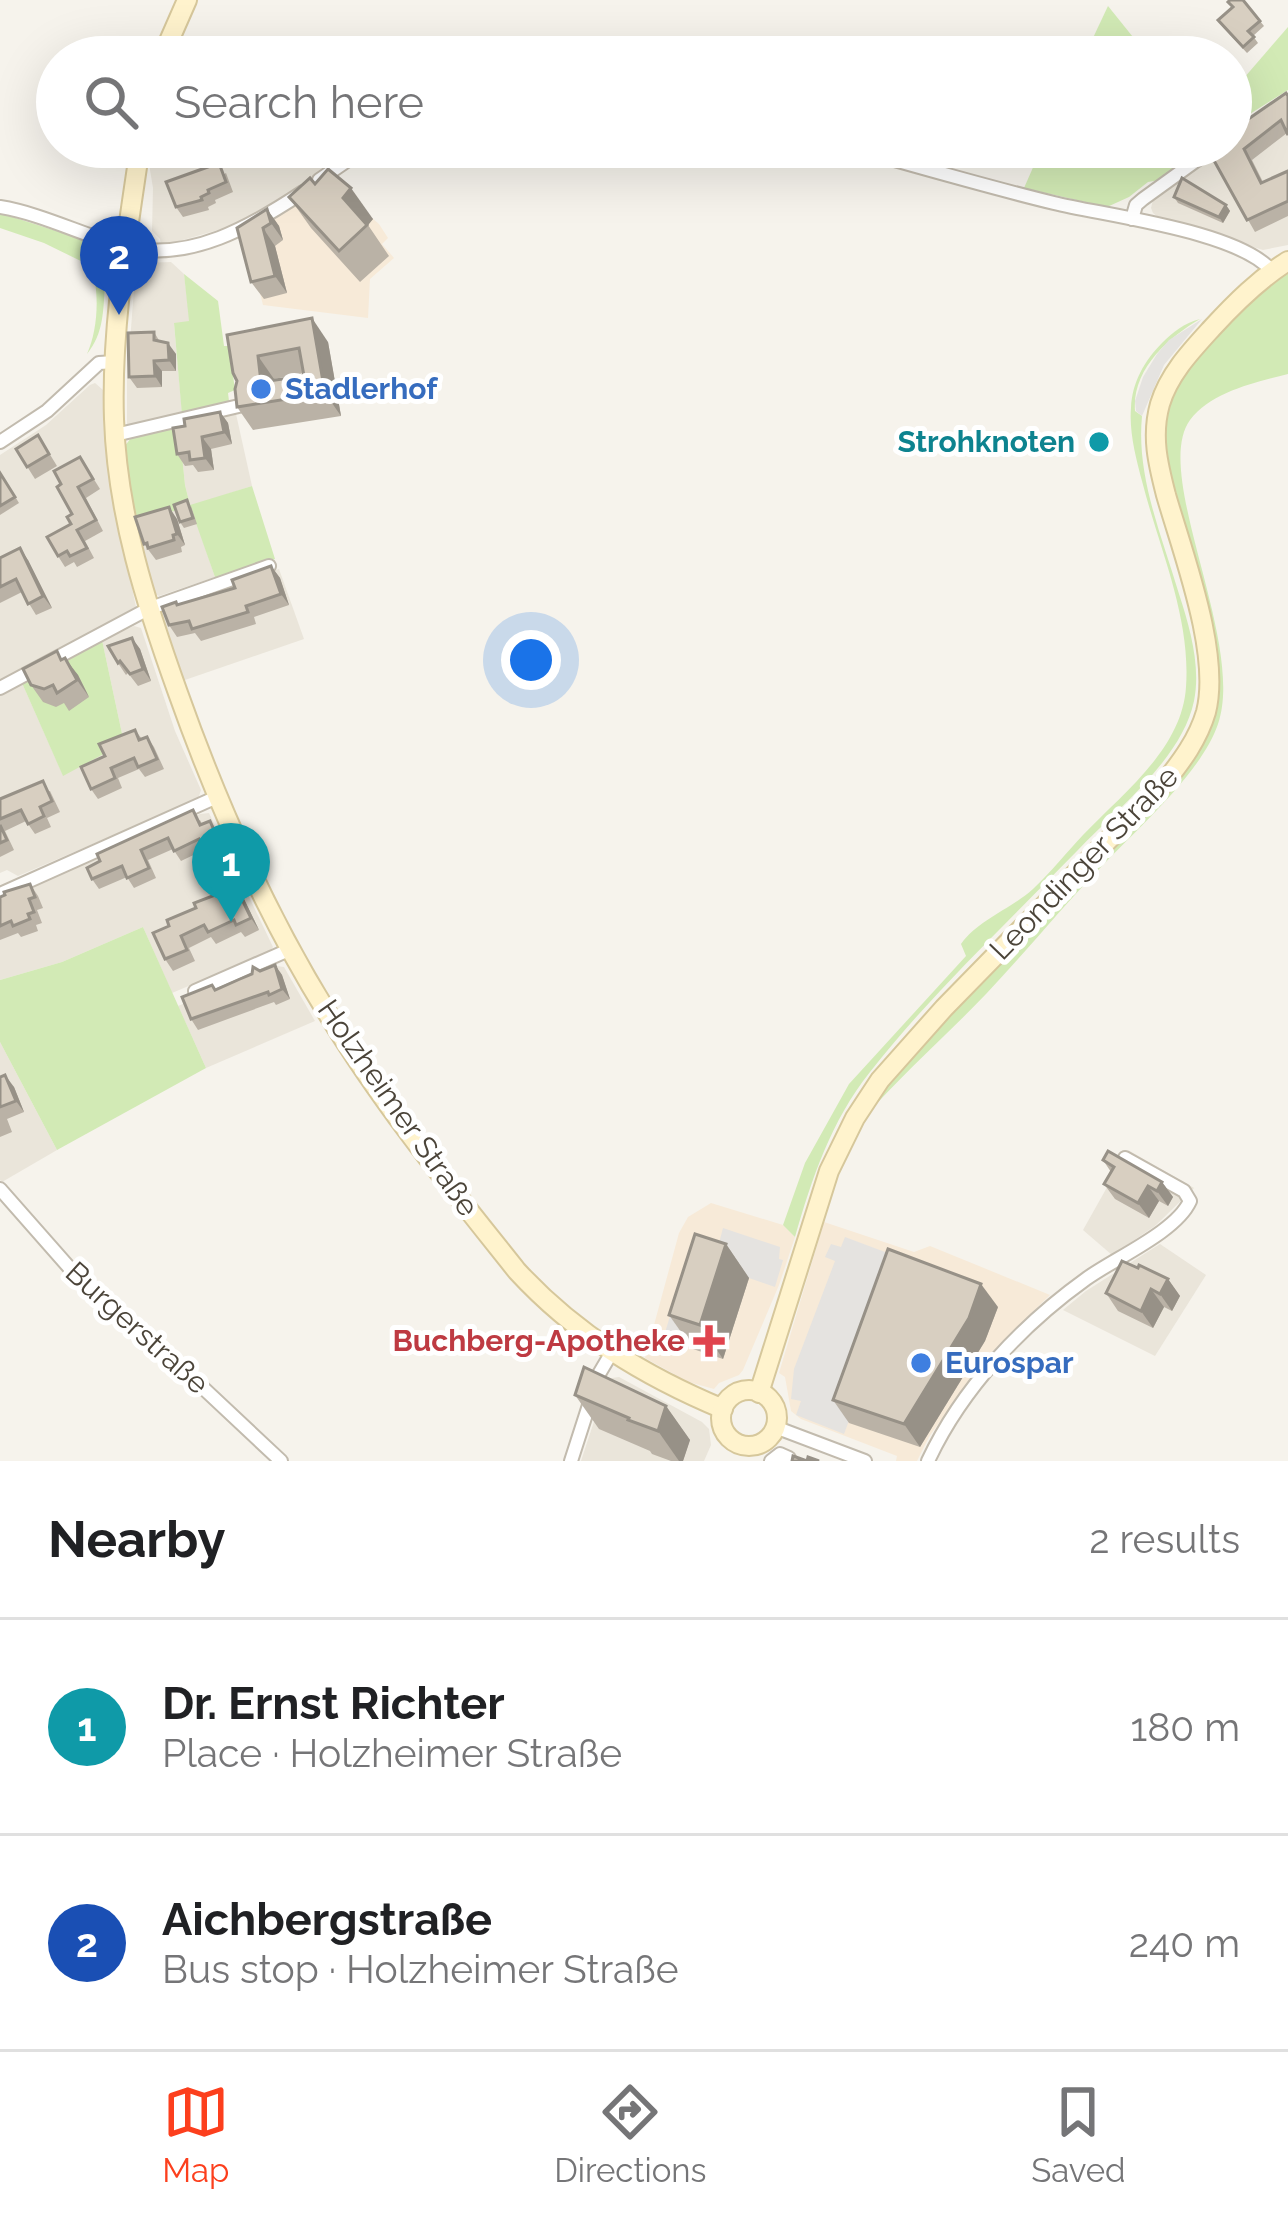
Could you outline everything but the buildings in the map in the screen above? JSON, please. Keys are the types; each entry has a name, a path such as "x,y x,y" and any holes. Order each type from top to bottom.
{"street":[{"path":"171,36 187,0"},
{"name":"Holzheimer Straße","path":"137,168 115,362 115,434 132,551 189,725 291,949 371,1080 504,1255 552,1306 612,1352 653,1378 723,1409"},
{"path":"0,207 127,247 178,249 239,230 337,168"},
{"path":"926,168 1055,203 1173,227 1280,266"},
{"path":"1132,219 1142,199 1186,168"},
{"name":"Leondinger Straße","path":"759,1393 830,1171 855,1118 880,1080 1164,783 1202,725 1210,692 1209,661 1158,464 1157,414 1166,388 1188,355 1233,306 1280,266"},
{"path":"0,442 46,411 99,363 115,362"},
{"path":"115,434 244,405"},
{"path":"0,688 148,609 269,566"},
{"path":"0,894 219,796"},
{"path":"195,991 291,949"},
{"path":"928,1461 963,1401 1019,1336 1085,1280 1188,1208 1184,1191 1125,1158"},
{"name":"Burgerstraße","path":"0,1189 74,1273 281,1461"},
{"path":"571,1461 598,1374 612,1352"},
{"path":"759,1393 775,1408 776,1427 762,1443 736,1453 724,1430 723,1409 736,1394 759,1393"},
{"path":"776,1427 865,1461"},
{"path":"771,1461 780,1454 790,1461"}],"shaded area":[{"path":"1288,101 1288,245 1263,250 1153,213 1154,196 1192,168 1252,168 1252,130"},
{"path":"150,168 326,168 232,226 161,244 152,231"},
{"path":"336,176 338,189 379,224 388,238 382,244 394,258 370,279 368,318 263,305 246,237"},
{"path":"171,262 184,274 190,322 174,324 182,412 127,425 135,276 145,263"},
{"path":"1202,319 1164,365 1142,416 1135,401 1157,354 1169,340"},
{"path":"95,383 103,390 112,493 136,607 0,681 0,455 46,425"},
{"path":"236,414 252,486 191,506 215,577 159,596 152,592 135,523 190,505 179,425"},
{"path":"279,569 304,639 182,681 158,612"},
{"path":"134,626 141,628 175,731 201,790 198,799 18,876 7,870 0,873 0,695 22,683 63,775 124,743 102,640"},
{"path":"209,813 273,947 269,952 172,993 143,927 62,962 0,980 0,900"},
{"path":"284,967 315,1021 206,1068 178,1006"},
{"path":"0,1042 57,1150 2,1182 0,1180"},
{"path":"1128,1150 1194,1188 1155,1226 1112,1255 1083,1230"},
{"path":"711,1203 783,1225 795,1237 743,1370 714,1389 674,1378 645,1358 679,1233 688,1217"},
{"path":"824,1222 914,1252 930,1246 1050,1295 983,1361 917,1461 896,1461 897,1456 791,1411 785,1377 779,1373"},
{"path":"723,1228 780,1247 779,1259 783,1260 775,1287 749,1278 693,1349 677,1344 660,1349 685,1267 719,1243"},
{"path":"845,1237 909,1261 844,1434 796,1415 801,1401 791,1399 794,1369 835,1261 825,1257 831,1244 841,1247"},
{"path":"1160,1244 1206,1275 1155,1356 1063,1310 1086,1291"},
{"path":"619,1377 702,1422 709,1429 711,1445 704,1461 581,1461 606,1385"}],"green space":[{"path":"1108,6 1132,36 1094,36"},
{"path":"1288,27 1288,90 1252,113 1252,69"},
{"path":"1033,168 1179,168 1107,207 1024,188"},
{"path":"0,213 94,243 103,255 107,274 101,284 105,286 102,322 87,354 96,310 91,266 0,228"},
{"path":"1288,273 1288,374 1210,402 1190,420 1181,445 1189,518 1220,650 1223,690 1210,742 1168,799 864,1118 919,1046 1186,768 1209,730 1218,673 1164,457 1167,414 1179,384 1205,348"},
{"path":"184,274 218,301 235,390 228,393 229,401 182,415 174,323 189,321"},
{"path":"1200,319 1154,356 1139,382 1135,411 1142,416 1143,461 1152,506 1193,647 1196,688 1187,722 1146,782 944,986 870,1072 824,1151 795,1237 783,1225 805,1163 849,1084 966,956 961,944 968,936 1040,882 1148,768 1174,730 1186,687 1184,635 1137,463 1131,408 1137,381 1150,357 1175,332"},
{"path":"179,425 190,505 252,486 275,559 216,580 190,506 135,523 124,447 131,438"},
{"path":"102,640 124,743 63,776 22,683"},
{"path":"143,927 206,1068 57,1150 0,1042 0,980 62,962"}],"place":[{"name":"Aichbergstraße","path":"119,315"},
{"name":"Stadlerhof","path":"261,389"},
{"name":"Strohknoten","path":"1099,442"},
{"name":"Dr. Ernst Richter","path":"231,922"},
{"name":"Buchberg-Apotheke","path":"709,1341"},
{"name":"Eurospar","path":"921,1363"}]}
